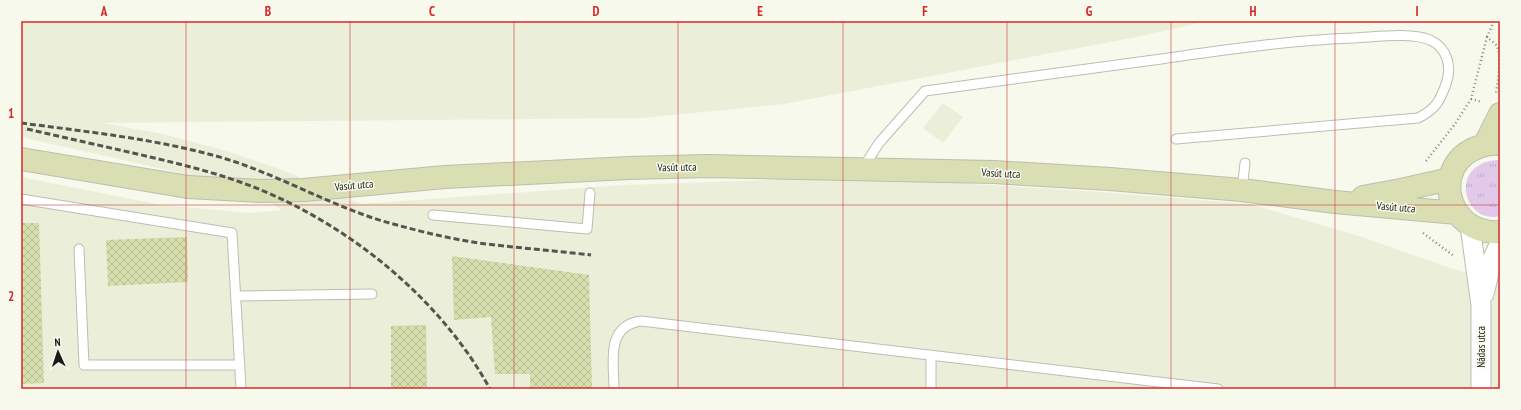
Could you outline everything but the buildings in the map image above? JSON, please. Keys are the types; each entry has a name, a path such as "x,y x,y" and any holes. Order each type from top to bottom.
{"street":[{"path":"1463,219 1450,196 1450,179 1454,169 1467,153 1493,144 1500,114"},
{"name":"Vasút utca","path":"21,160 188,187 261,191 303,190 445,177 606,169 707,166 1001,172 1242,190 1463,219 1484,232 1500,232"},
{"name":"Vasút utca","path":"1335,202 1450,179"},
{"name":"Nádas utca","path":"1463,219 1481,305 1481,389"},
{"name":"Nádas utca","path":"1481,305 1492,260 1500,243"}],"lane":[{"path":"862,169 880,143 925,91 1236,48 1321,39 1396,36 1415,37 1430,40 1437,44 1443,50 1448,61 1447,81 1442,98 1436,106 1418,118 1176,139"},
{"path":"1242,190 1245,163"},
{"path":"433,215 587,229 590,193"},
{"path":"21,199 232,233 241,389"},
{"path":"79,249 84,365 240,365"},
{"path":"236,296 372,294"},
{"path":"614,389 613,345 623,328 632,322 641,321 1218,389"},
{"path":"931,355 932,389"}],"path":[{"path":"1488,37 1494,21"}],"shaded area":[{"path":"21,21 1209,21 1131,38 784,104 642,118 103,123 163,134 223,150 283,170 361,204 624,185 859,177 1101,192 1250,204 1359,236 1459,271 1500,279 1500,389 21,389 21,177 161,205 250,213 282,210 269,202 231,187 167,170 21,137"},
{"path":"943,103 963,117 943,143 923,128"}],"green space":[{"path":"1497,160 1500,161 1500,216 1487,216 1477,212 1470,203 1466,193 1466,182 1471,172 1481,164"}],"railway":[{"path":"21,123 148,141 198,151 245,165 375,219 430,233 486,244 591,255"},
{"path":"27,129 214,173 261,190 295,206 329,225 361,246 421,297 447,326 470,357 490,389"}]}
